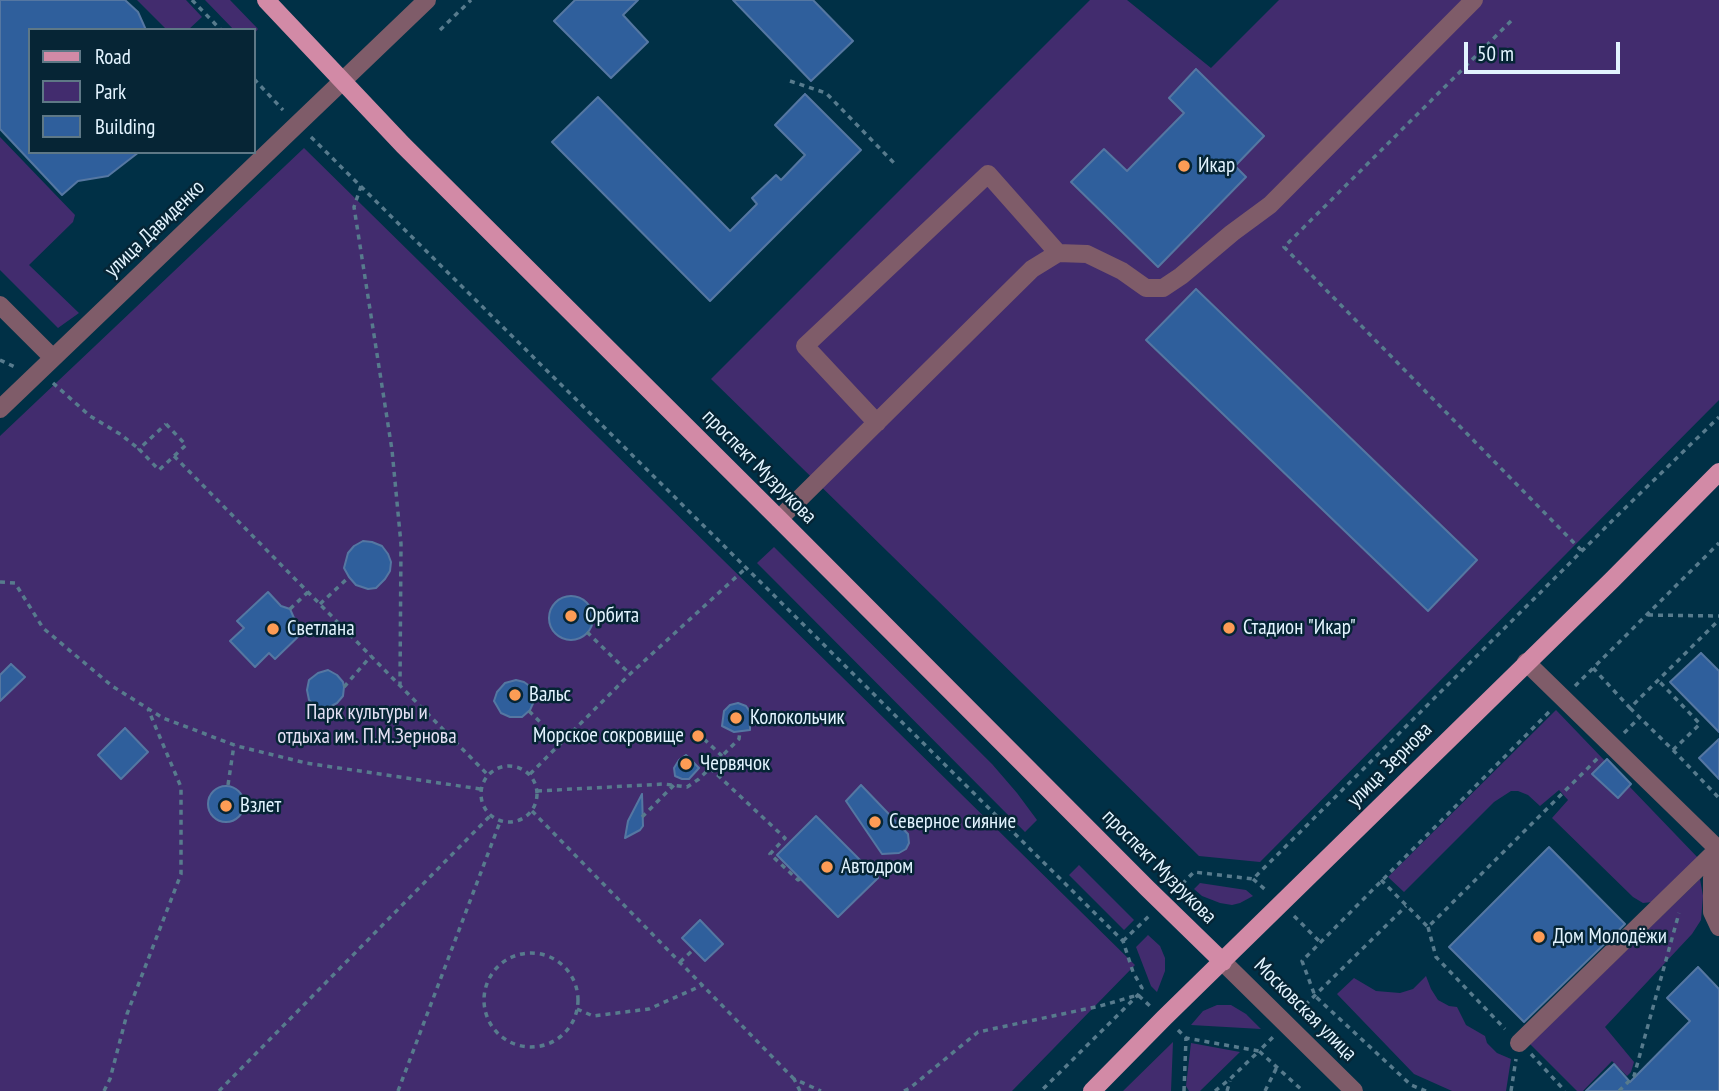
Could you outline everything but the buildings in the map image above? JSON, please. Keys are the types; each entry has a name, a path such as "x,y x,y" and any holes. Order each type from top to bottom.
{"main road":[{"name":"проспект Музрукова","path":"266,0 403,145 1223,962"},
{"name":"улица Зернова","path":"1093,1091 1719,472"}],"street":[{"name":"улица Давиденко","path":"0,409 427,0"},
{"path":"779,519 1032,269 1058,253 1087,254 1122,271 1146,288 1163,288 1270,205 1474,0"},
{"path":"877,423 805,346 988,174 1058,253"},
{"path":"0,304 53,358"},
{"path":"1526,662 1718,850"},
{"path":"1519,1044 1718,850"},
{"path":"1718,850 1712,878 1712,912 1719,927"},
{"name":"Московская улица","path":"1223,962 1354,1091"}],"path":[{"path":"192,0 219,28"},
{"path":"440,30 471,0"},
{"path":"1511,21 1284,247 1582,551"},
{"path":"256,81 284,110"},
{"path":"790,81 826,93 894,163"},
{"path":"308,134 1124,941 1133,972 1142,988 1041,1091"},
{"path":"361,186 354,207 392,450 401,544 400,685"},
{"path":"0,360 21,370"},
{"path":"58,389 90,416 139,449 159,470 186,446 166,425 139,449"},
{"path":"1194,872 1253,879 1719,417"},
{"path":"174,456 488,775"},
{"path":"1426,1091 1411,1085 1315,996 1301,961 1719,543"},
{"path":"530,774 630,674 746,568"},
{"path":"320,604 349,577"},
{"path":"0,582 15,583 43,628 112,686 163,718 234,745 306,763 481,789"},
{"path":"290,609 308,592"},
{"path":"1647,615 1719,618"},
{"path":"1630,708 1719,618"},
{"path":"587,632 630,674"},
{"path":"344,687 371,656"},
{"path":"1593,668 1719,798"},
{"path":"1657,680 1700,724 1673,750"},
{"path":"104,1091 110,1079 127,1014 181,874 181,787 147,707"},
{"path":"528,711 561,743"},
{"path":"537,791 664,784 687,787 699,779 739,740 740,731"},
{"path":"704,739 722,756"},
{"path":"228,785 234,745"},
{"path":"513,765 530,774 537,791 537,800 532,811 523,819 512,822 500,821 491,816 484,808 481,789 484,779 491,771 513,765"},
{"path":"710,768 785,838 770,854 797,880 800,878"},
{"path":"695,774 699,779"},
{"path":"642,817 674,785"},
{"path":"1428,927 1561,796"},
{"path":"532,811 794,1079 800,1091"},
{"path":"219,1091 491,816"},
{"path":"398,1091 500,821"},
{"path":"1619,1091 1634,1076 1689,877"},
{"path":"1381,880 1428,927 1436,957 1565,1091"},
{"path":"1315,996 1406,905"},
{"path":"680,962 693,950"},
{"path":"523,953 538,953 553,957 565,966 574,979 578,1009 572,1024 555,1040 532,1047 516,1045 502,1038 491,1026 484,1012 483,996 487,980 496,967 508,958 523,953"},
{"path":"578,1009 593,1016 649,1009 703,985"},
{"path":"904,1091 978,1032 1100,1006 1138,995"},
{"path":"1184,1091 1186,1038 1259,1051 1303,1091"},
{"path":"1511,1091 1519,1044"},
{"path":"1215,1091 1259,1051"},
{"path":"1265,1091 1277,1067"},
{"path":"794,1079 821,1091"},
{"path":"1227,1091 1230,1079"}],"green space":[{"path":"137,0 186,0 202,17 190,28 165,28"},
{"path":"205,0 230,0 258,29 256,32 256,28 232,28"},
{"name":"Стадион \"Икар\"","path":"1090,0 1127,0 1211,68 1279,0 1719,0 1719,400 1260,862 1199,856 711,379"},
{"path":"0,137 75,215 73,222 29,265 79,313 58,328 0,270"},
{"name":"Парк культуры и отдыха им. П.М.Зернова","path":"304,148 1135,965 1012,1091 0,1091 0,436"},
{"path":"774,547 992,764 1037,820 1025,832 757,563"},
{"path":"1556,710 1700,860 1652,902 1643,903 1633,897 1552,818 1568,800 1559,790 1540,806 1528,795 1511,791 1494,802 1404,892 1388,877"},
{"path":"1079,865 1134,920 1124,930 1069,875"},
{"path":"1700,879 1703,896 1701,920 1692,934 1605,1027 1634,1062 1631,1072 1627,1076 1612,1061 1583,1091 1577,1091 1530,1044"},
{"path":"1200,883 1246,890 1253,896 1232,905 1220,903 1202,896 1194,889"},
{"path":"1148,935 1160,946 1165,958 1165,971 1157,992 1151,986 1136,947"},
{"path":"1426,976 1438,1000 1457,1007 1466,1025 1485,1036 1487,1043 1497,1053 1511,1059 1506,1091 1452,1091 1414,1074 1337,994 1354,978 1376,991 1400,993 1413,989"},
{"path":"1217,1005 1231,1005 1246,1014 1261,1029 1191,1025 1203,1011"},
{"path":"1173,1042 1171,1091 1123,1091"},
{"path":"1191,1043 1240,1052 1200,1091 1189,1091 1186,1086"}],"place":[{"name":"Икар","path":"1184,166"},
{"name":"Орбита","path":"571,616"},
{"name":"Стадион \"Икар\"","path":"1229,628"},
{"name":"Светлана","path":"273,629"},
{"name":"Вальс","path":"515,695"},
{"name":"Колокольчик","path":"736,718"},
{"name":"Морское сокровище","path":"698,736"},
{"name":"Червячок","path":"686,764"},
{"name":"Взлет","path":"226,806"},
{"name":"Северное сияние","path":"875,822"},
{"name":"Автодром","path":"827,867"},
{"name":"Дом Молодёжи","path":"1539,937"}]}
